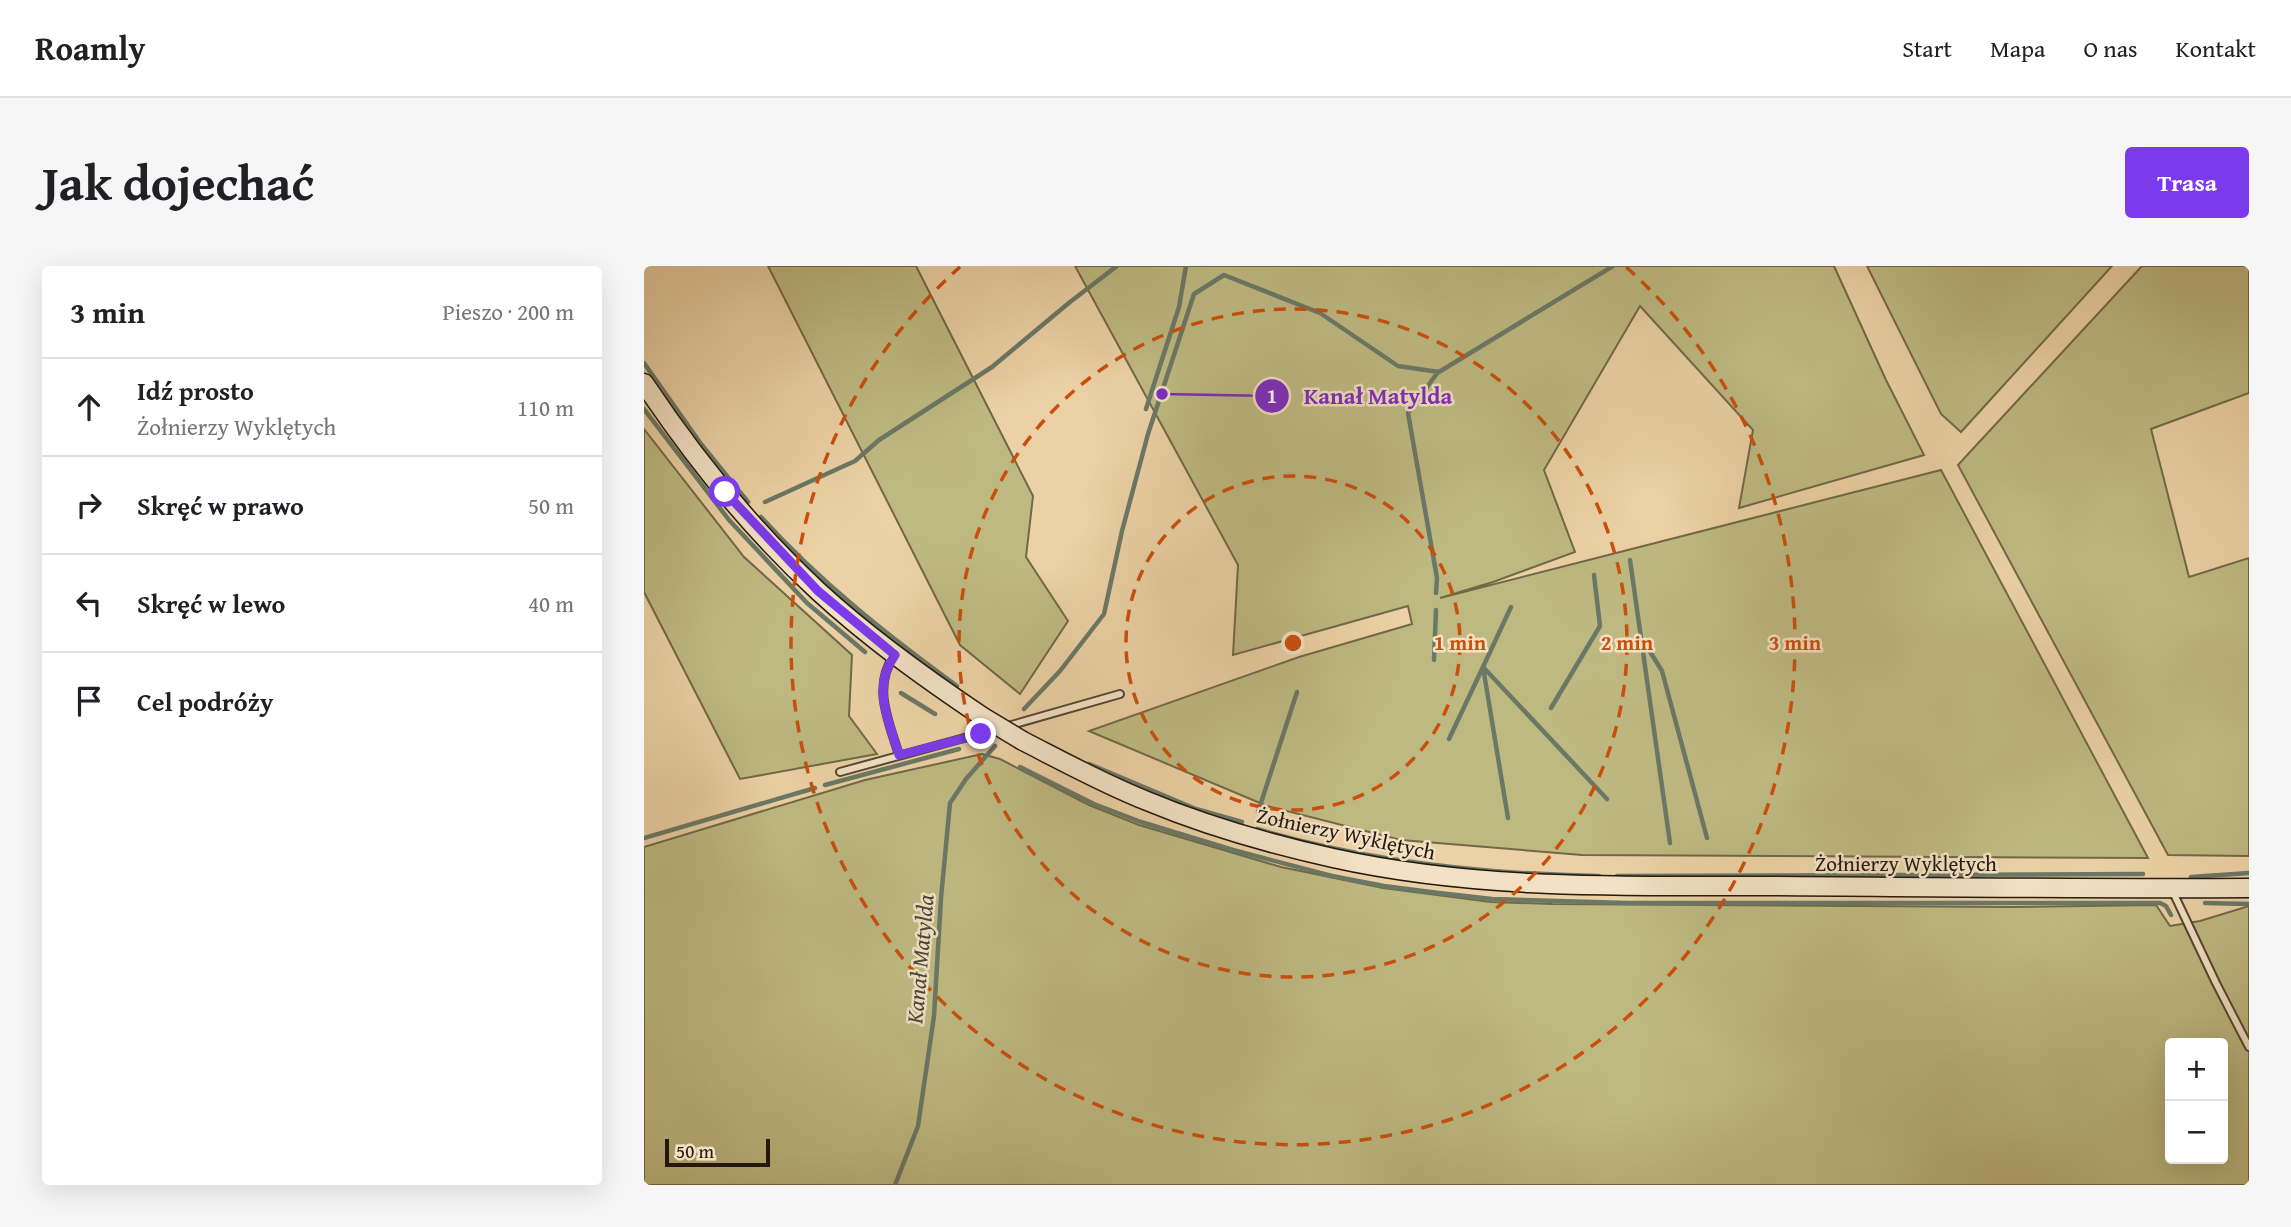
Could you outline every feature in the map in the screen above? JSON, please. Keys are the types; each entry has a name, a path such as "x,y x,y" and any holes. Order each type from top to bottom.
{"main road":[{"name":"Żołnierzy Wyklętych","path":"644,383 692,451 766,538 818,591 895,655 983,717 1023,741 1100,781 1148,802 1237,834 1386,869 1517,883 1614,886 2249,888"}],"lane":[{"path":"895,655 884,674 881,690 899,755"},
{"path":"840,772 1119,694"},
{"path":"2172,888 2216,984 2249,1047"}],"shaded area":[{"path":"768,266 916,266 1033,496 1026,557 1068,621 1020,694 960,645"},
{"path":"1075,266 1834,266 1924,455 1739,508 1753,430 1640,306 1544,470 1575,552 1440,598 1941,470 2148,858 1582,855 1401,840 1267,806 1089,731 1299,657 1412,624 1408,606 1233,655 1238,565"},
{"path":"1867,266 2112,266 1961,432 1941,414"},
{"path":"2142,266 2249,266 2249,393 2151,429 2189,577 2249,558 2249,856 2168,855 1958,465"},
{"path":"644,429 744,557 852,655 849,716 877,754 740,779 644,592"},
{"path":"982,754 1000,759 1089,805 1139,825 1281,867 1383,888 1491,902 2013,907 2156,905 2170,926 2200,921 2249,906 2249,1185 644,1185 644,847 865,780"}],"waterway":[{"path":"765,502 855,461 879,440 992,367 1117,266"},
{"path":"1146,409 1179,307 1186,266"},
{"name":"Kanał Matylda","path":"1024,709 1060,671 1104,614 1122,531 1148,434 1194,294 1224,275 1320,313 1398,366 1439,372 1613,266"},
{"path":"644,363 701,444 748,502"},
{"path":"1436,593 1437,578 1408,413 1438,372"},
{"path":"644,409 729,520 807,603 865,652"},
{"path":"761,517 807,564 855,607 957,686"},
{"path":"1630,560 1670,843"},
{"path":"1551,708 1600,626 1594,575"},
{"path":"1508,818 1483,667 1511,607"},
{"path":"1434,660 1436,610"},
{"path":"1644,642 1662,671 1707,838"},
{"path":"1449,739 1483,667 1607,799"},
{"path":"1258,812 1297,692"},
{"path":"901,693 935,714"},
{"name":"Kanał Matylda","path":"895,1185 918,1126 934,1016 950,803 966,779 995,746"},
{"path":"825,785 959,749"},
{"path":"1089,764 1196,809 1242,822"},
{"path":"1020,767 1094,804 1141,822 1233,850 1332,876 1384,886 1492,899 1627,903 2160,903 2166,906 2171,915"},
{"path":"644,838 815,788"},
{"path":"1257,829 1341,850 1426,864 1599,876"},
{"path":"2191,877 2249,873"},
{"path":"1617,876 2143,874"},
{"path":"2205,903 2249,904"}],"place":[{"name":"Kanał Matylda","path":"1162,394"}],"route":[{"path":"725,492 818,591 895,655 887,666 881,690 899,755 981,734"}]}
